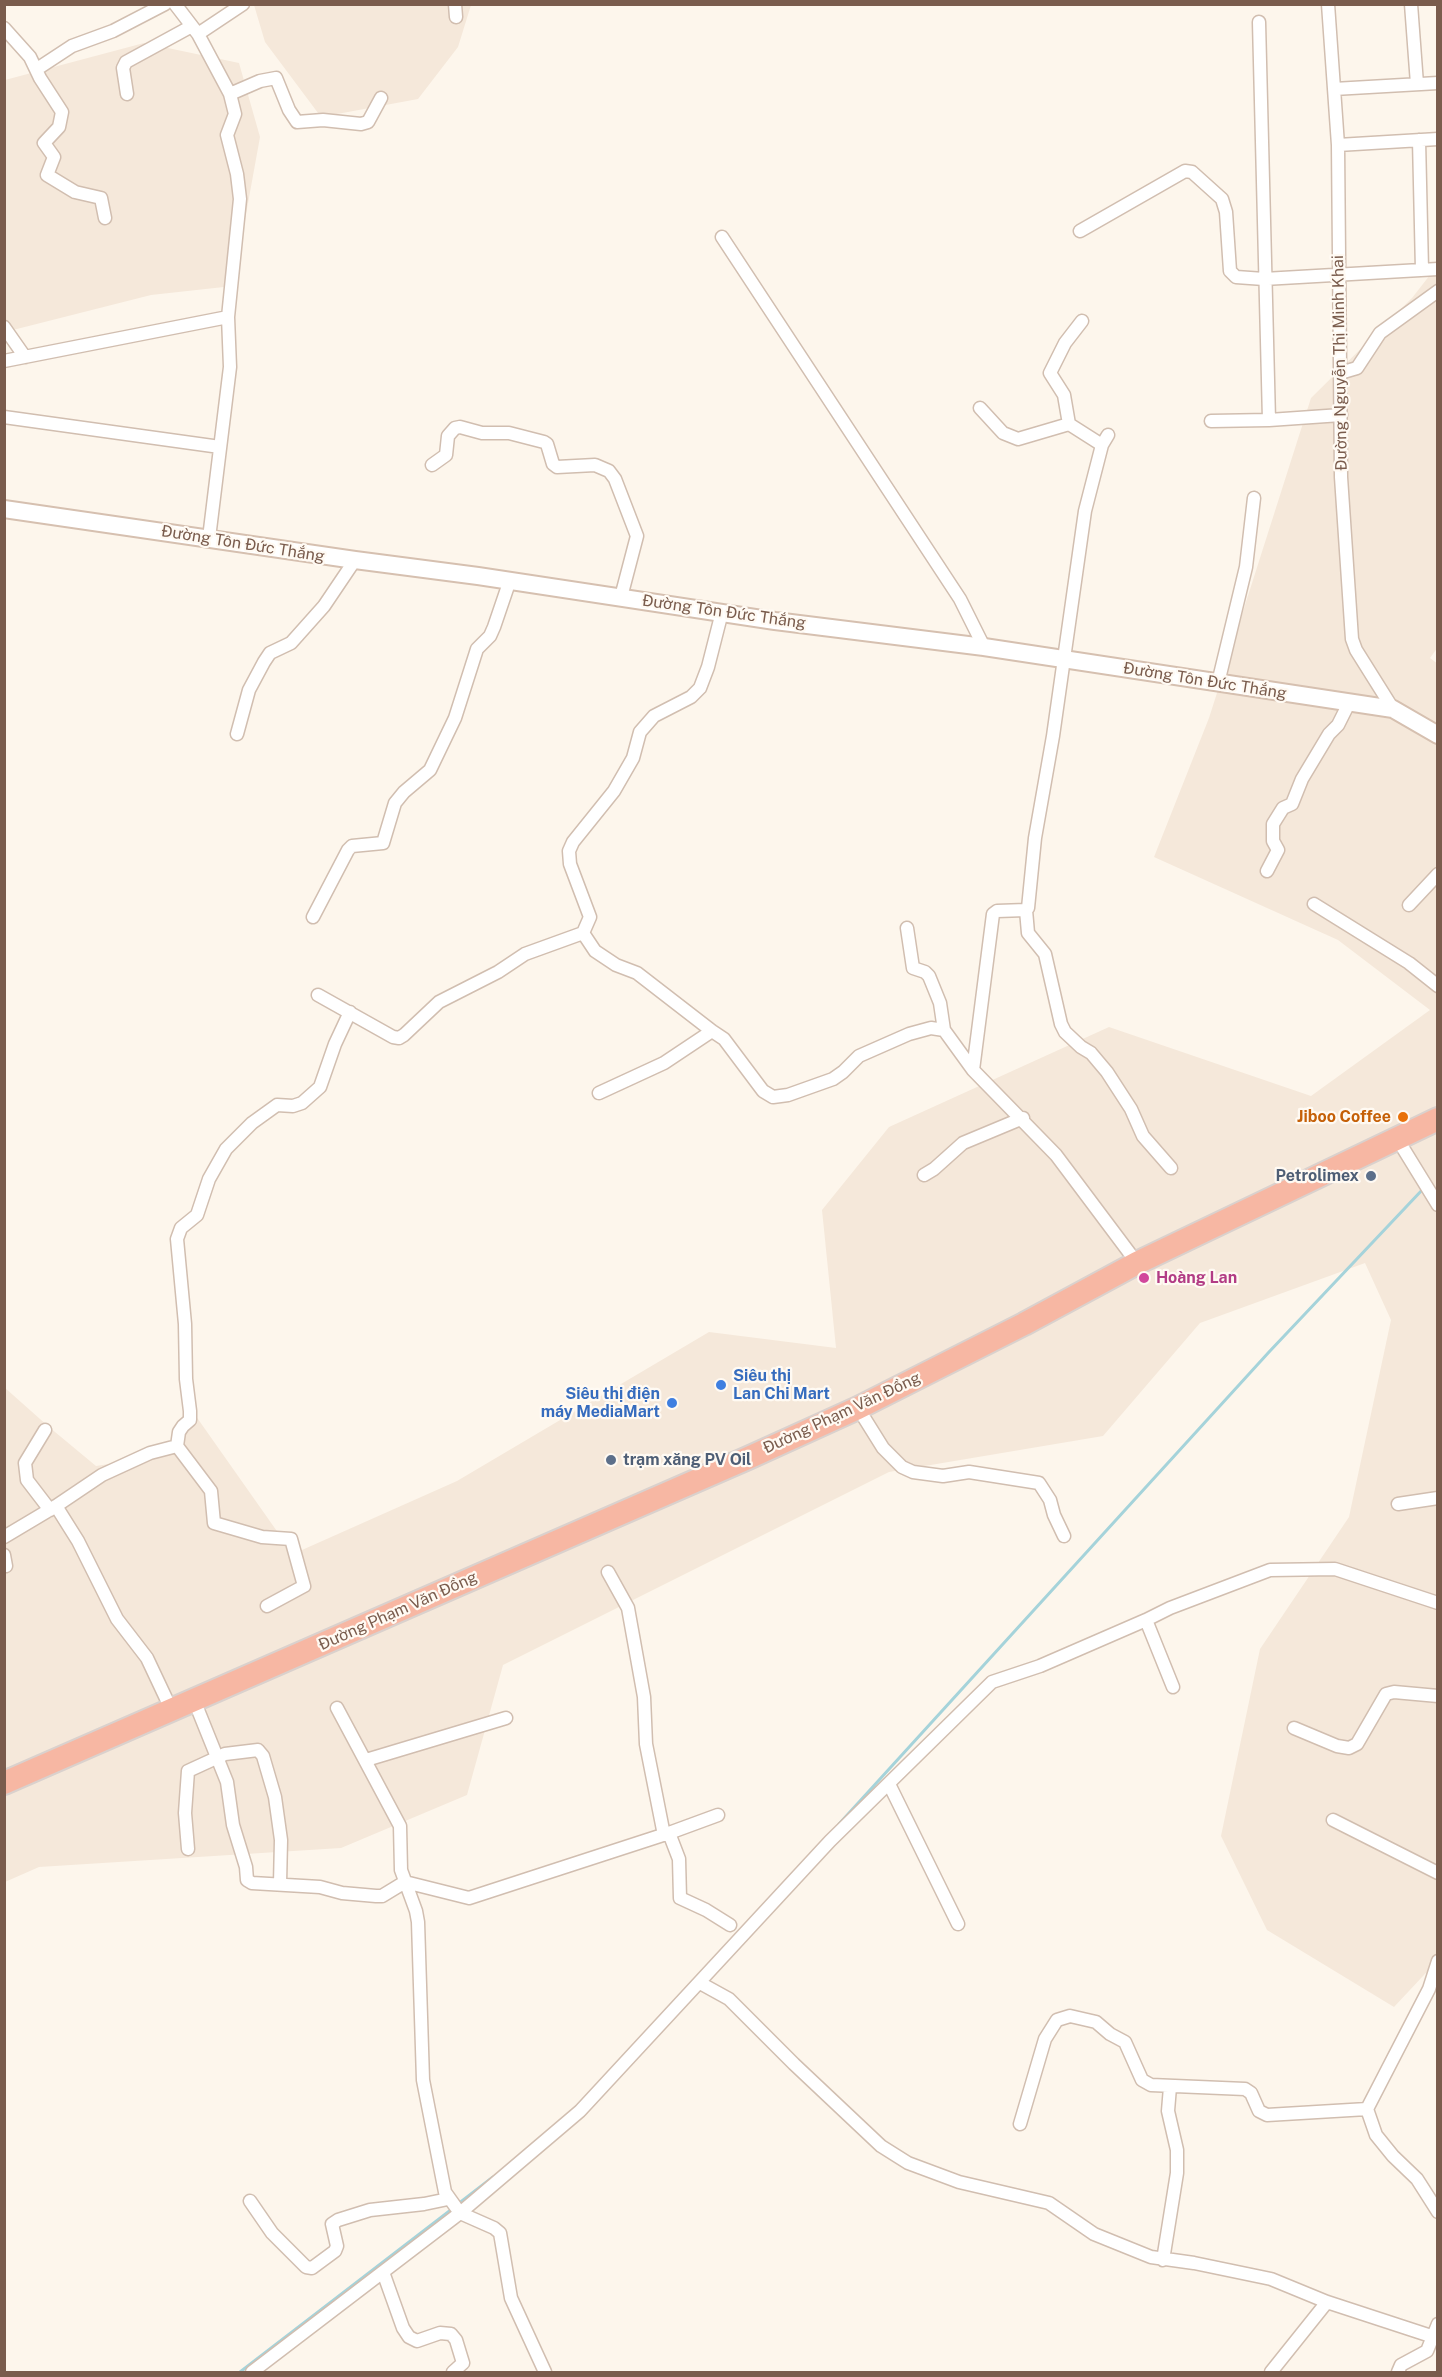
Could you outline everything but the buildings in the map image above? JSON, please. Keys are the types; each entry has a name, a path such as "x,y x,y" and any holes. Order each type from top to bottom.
{"highway":[{"name":"Đường Phạm Văn Đồng","path":"4,1783 858,1408 1024,1324 1137,1263 1283,1192 1398,1140 1437,1119"}],"main road":[{"name":"Đường Tôn Đức Thắng","path":"4,510 510,580 775,621 984,647 1064,661 1393,709 1437,735"}],"street":[{"path":"37,69 79,42 113,31 165,4"},
{"path":"175,4 195,30 230,94 235,114 227,135 237,174 240,199 228,317 230,367 209,538"},
{"path":"127,94 123,68 126,62 195,30 243,4"},
{"name":"Đường Nguyễn Thị Minh Khai","path":"1328,4 1338,145 1341,477 1352,639 1356,650 1393,709"},
{"path":"1412,4 1417,84"},
{"path":"1259,22 1269,420"},
{"path":"4,28 30,57 40,78 62,111 59,127 44,143 54,157 47,175 75,192 101,198 105,219"},
{"path":"230,94 260,81 276,78 297,122 323,120 361,124 368,122 381,98"},
{"path":"1334,89 1437,83"},
{"path":"1338,145 1437,139"},
{"path":"1419,140 1422,270"},
{"path":"1080,231 1185,171 1192,172 1222,199 1226,212 1230,271 1236,277 1264,279 1437,269"},
{"path":"722,237 960,599 984,647"},
{"path":"1340,373 1357,368 1380,333 1437,291"},
{"path":"4,361 228,317"},
{"path":"1069,424 1064,395 1050,373 1065,343 1082,321"},
{"path":"4,327 25,357"},
{"path":"980,408 1003,433 1018,439 1069,424 1105,440 1085,511 1053,736 1035,838 1026,910 1028,933 1046,954 1061,1024 1065,1032 1091,1053 1107,1072 1131,1109 1143,1136 1171,1168"},
{"path":"1211,421 1341,415"},
{"path":"4,417 220,447"},
{"path":"432,465 446,455 448,436 455,428 460,427 482,433 509,433 544,442 547,444 553,464 557,467 595,465 609,471 615,479 637,536 621,597"},
{"path":"1218,683 1246,567 1254,498"},
{"path":"237,734 249,690 270,653 291,643 324,606 355,560"},
{"path":"313,917 348,850 352,846 383,843 395,803 404,792 430,770 455,718 477,649 490,636 510,580"},
{"path":"318,995 393,1037 399,1038 439,1002 498,972 525,954 583,933 590,917 570,864 569,851 573,842 614,791 633,758 640,732 654,716 691,697 700,688 708,667 722,612"},
{"path":"1267,871 1278,850 1272,841 1274,824 1283,808 1292,804 1302,779 1329,734 1338,725 1349,703"},
{"path":"1409,905 1437,874"},
{"path":"1314,904 1409,963 1437,986"},
{"path":"973,1070 993,914 997,911 1026,910"},
{"path":"907,927 913,968 929,976 940,1003 944,1030 973,1070 1023,1118 1067,1168 1137,1263"},
{"path":"583,933 595,951 637,973 724,1039 763,1091 773,1097 788,1095 832,1079 859,1056 909,1034 931,1028 944,1030"},
{"path":"267,1606 304,1586 291,1539 262,1537 214,1523 211,1491 177,1446 179,1432 190,1420 178,1233 197,1215 217,1162 252,1123 276,1105 294,1106 302,1102 320,1087 335,1044 350,1012"},
{"path":"599,1092 664,1063 712,1032"},
{"path":"924,1175 963,1143 1023,1118"},
{"path":"1398,1140 1437,1205"},
{"path":"858,1408 883,1448 902,1467 913,1472 943,1476 969,1472 1039,1483 1050,1500 1064,1536"},
{"path":"45,1430 25,1463 27,1480 53,1508 78,1541 117,1619 147,1659 171,1709"},
{"path":"4,1537 102,1475 150,1453 177,1446"},
{"path":"1398,1504 1437,1498"},
{"path":"252,2373 265,2367 383,2272 454,2206 580,2111 830,1841 992,1682 1040,1666 1170,1608 1270,1570 1335,1569 1437,1604"},
{"path":"608,1572 628,1608 644,1697 646,1744 666,1834 679,1859 680,1898 730,1925"},
{"path":"1146,1620 1173,1687"},
{"path":"1294,1728 1336,1746 1349,1748 1356,1744 1386,1694 1394,1692 1437,1696"},
{"path":"194,1700 227,1782 233,1824 246,1867 247,1880 252,1883 320,1887 342,1893 382,1896 405,1882 469,1898 718,1815"},
{"path":"337,1708 400,1826 400,1863 418,1922 423,2080 454,2206"},
{"path":"366,1760 506,1718"},
{"path":"188,1849 185,1812 188,1771 225,1754 258,1750 262,1752 274,1797 281,1840 280,1884"},
{"path":"889,1784 958,1924"},
{"path":"1334,1820 1437,1873"},
{"path":"1437,1961 1429,1989 1367,2109 1373,2130 1393,2156 1421,2184 1437,2212"},
{"path":"700,1983 729,1999 794,2064 894,2156 959,2182 1049,2203 1094,2234 1151,2257 1194,2263 1271,2279 1434,2341"},
{"path":"1020,2124 1044,2039 1057,2020 1070,2016 1096,2022 1128,2046 1146,2083 1170,2087 1245,2089 1251,2093 1259,2111 1267,2115 1367,2109"},
{"path":"1163,2260 1177,2173 1177,2150 1168,2111 1170,2087"},
{"path":"250,2202 272,2233 306,2267 312,2268 335,2251 337,2246 333,2224 338,2220 370,2210 424,2204 454,2206 494,2228 500,2233 512,2298 545,2373"},
{"path":"383,2272 403,2328 409,2337 417,2341 440,2333 451,2334 456,2340 463,2363 453,2373"},
{"path":"1271,2373 1327,2302"},
{"path":"1398,2373 1401,2365 1422,2356 1434,2341 1437,2324"}],"shaded area":[{"path":"254,5 471,5 458,47 418,99 321,117 265,42"},
{"path":"144,43 239,63 260,137 233,286 151,295 5,332 5,80"},
{"path":"1437,266 1438,647 1430,658 1438,664 1438,1960 1394,2007 1267,1930 1221,1836 1260,1649 1349,1517 1391,1320 1365,1263 1200,1323 1103,1436 889,1472 503,1665 467,1795 341,1848 39,1867 5,1882 4,1387 96,1466 167,1455 193,1412 293,1554 457,1481 709,1332 836,1348 822,1210 889,1127 1109,1027 1311,1096 1430,1010 1338,940 1154,857 1209,718 1311,398 1412,298"}],"waterway":[{"path":"839,1824 1269,1352 1423,1189"},
{"path":"458,2204 493,2177"},
{"path":"240,2372 452,2209"}],"place":[{"name":"Jiboo Coffee","path":"1403,1117"},
{"name":"Petrolimex","path":"1371,1176"},
{"name":"Hoàng Lan","path":"1144,1278"},
{"name":"Siêu thị Lan Chi Mart","path":"721,1385"},
{"name":"Siêu thị điện máy MediaMart","path":"672,1403"},
{"name":"trạm xăng PV Oil","path":"611,1460"}]}
